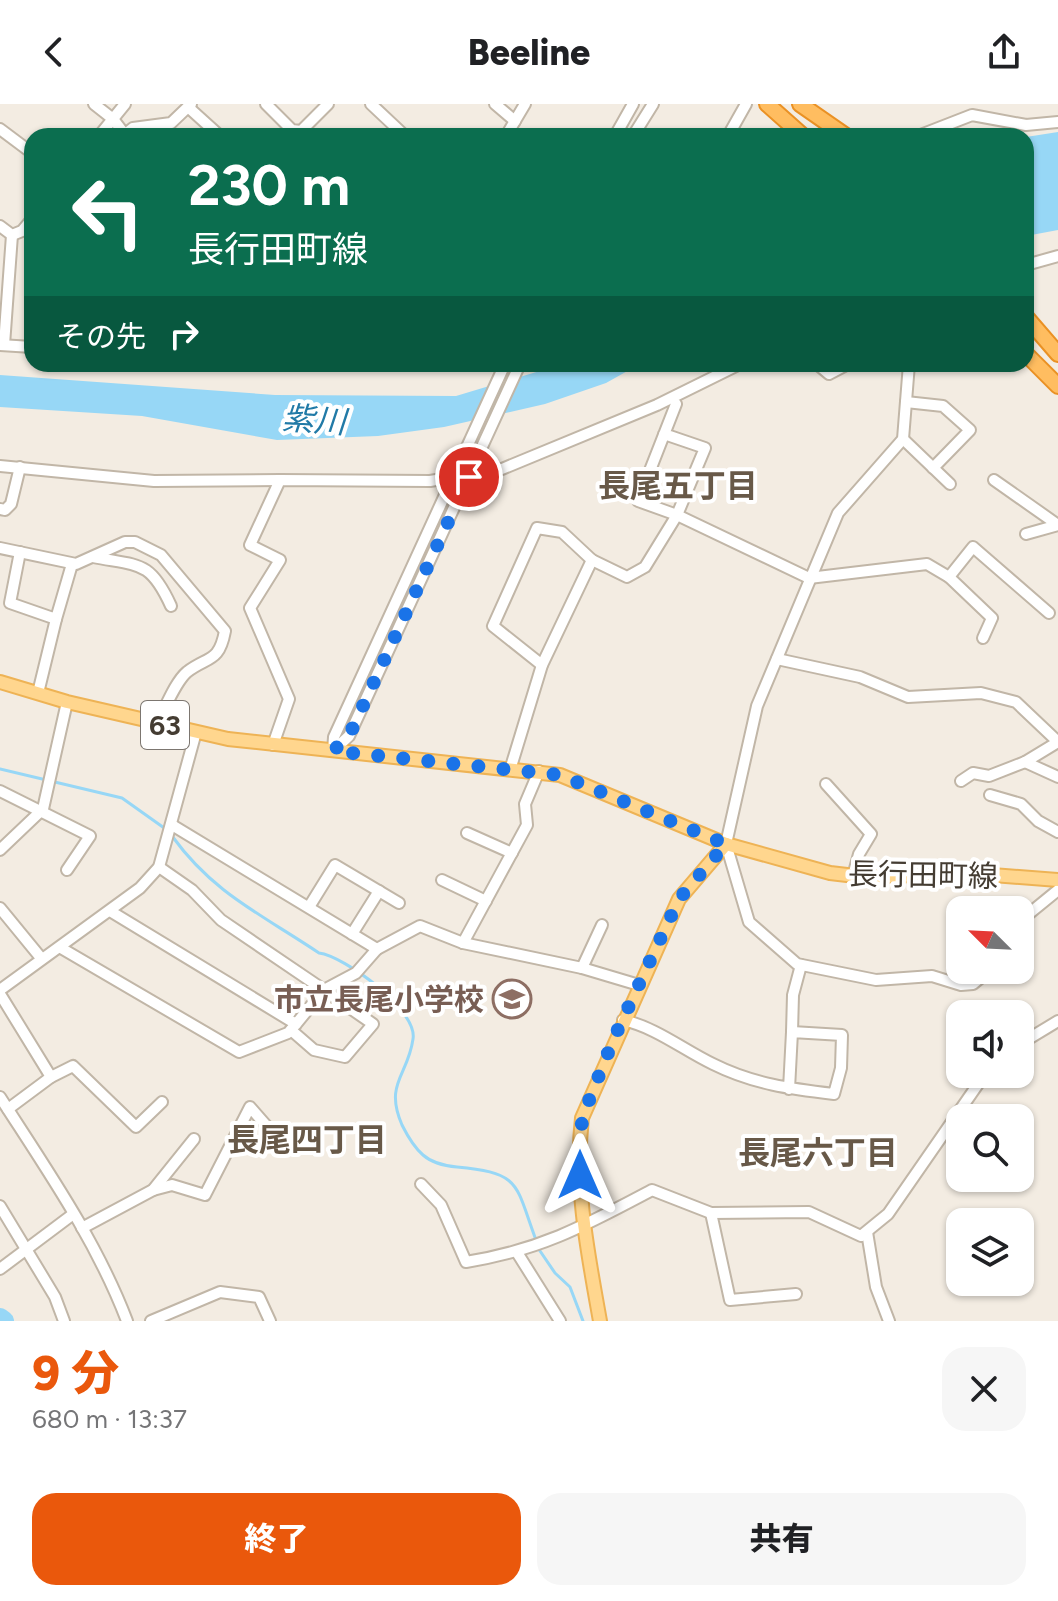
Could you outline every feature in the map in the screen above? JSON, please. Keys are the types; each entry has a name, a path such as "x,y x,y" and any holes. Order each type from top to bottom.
{"highway":[{"path":"767,104 794,128"},
{"path":"800,104 834,128"},
{"path":"1034,326 1058,354"},
{"path":"1034,363 1058,386"}],"main road":[{"name":"長行田町線","path":"0,682 67,702 157,723 273,745 539,771 579,781 726,844 830,873 853,876 967,873 1058,880"},
{"path":"600,1321 585,1226 578,1151 582,1118 679,899 726,844"}],"street":[{"path":"94,104 120,128"},
{"path":"106,128 125,104"},
{"path":"266,104 290,128"},
{"path":"304,128 328,104"},
{"path":"371,104 396,128"},
{"path":"495,104 515,121"},
{"path":"511,128 525,104"},
{"path":"620,128 633,104"},
{"path":"638,128 653,104"},
{"path":"732,128 746,104"},
{"path":"133,128 171,123 190,106 212,128"},
{"path":"939,128 972,115 1026,125 1058,122"},
{"path":"0,129 24,147"},
{"path":"0,226 22,233 2,345 24,346"},
{"path":"1034,263 1058,256"},
{"path":"333,751 334,737 501,372"},
{"path":"333,751 349,736 516,372"},
{"path":"0,466 154,481 451,480 472,471 502,469 657,405 724,372"},
{"path":"908,372 903,439 838,513 757,706 726,844 749,922 801,965 876,980 932,976 946,980"},
{"path":"906,402 943,406 970,430 933,468"},
{"path":"676,404 638,501 677,515 809,578 927,564 949,577 992,618 983,638"},
{"path":"542,665 493,626 537,528 562,532 592,560 627,577 645,567 677,515 705,448 664,434"},
{"path":"903,439 950,484"},
{"path":"0,509 5,510 11,504 20,467"},
{"path":"273,745 289,699 250,608 280,560 250,545 280,480"},
{"path":"994,480 1058,525"},
{"path":"1026,534 1058,525"},
{"path":"0,548 72,564 125,542 135,542 161,555 225,631 222,648 212,660 186,672 157,723"},
{"path":"949,577 973,547 1049,613"},
{"path":"20,552 10,603 56,619"},
{"path":"93,557 146,568 164,589 171,606"},
{"path":"510,770 542,665 592,560"},
{"path":"38,693 72,564"},
{"path":"777,659 860,677 908,697 981,693 1016,702 1058,742 1025,762 989,776 973,773 961,781"},
{"path":"0,850 43,809 67,702"},
{"path":"51,1077 0,992 41,958 61,948 140,888 159,867 196,732"},
{"path":"1025,762 1058,777"},
{"path":"463,943 527,825 525,804 539,771"},
{"path":"826,784 871,834 859,854 853,876"},
{"path":"0,791 43,809 90,836 67,870"},
{"path":"990,795 1021,804 1038,821 1058,832"},
{"path":"172,825 377,949"},
{"path":"467,833 512,853"},
{"path":"309,907 335,865 399,903"},
{"path":"110,911 293,1027 314,1050 345,1057 373,1024 221,920 192,890 159,867"},
{"path":"442,880 486,901"},
{"path":"1034,910 1058,890"},
{"path":"352,934 379,891"},
{"path":"0,908 41,958"},
{"path":"582,968 602,925"},
{"path":"61,948 239,1052 293,1027 324,990 356,973 377,949 420,926 463,943 582,968 639,985"},
{"path":"789,1089 793,995 801,965"},
{"path":"623,1020 645,1025 713,1064 769,1087 834,1094 841,1068 842,1035 792,1032"},
{"path":"1034,1036 1058,1021"},
{"path":"8,1109 51,1077 73,1066 136,1127 162,1102"},
{"path":"421,1184 441,1205 466,1262 518,1254 585,1226 652,1190 711,1213 809,1212 861,1236 888,1214 922,1170 976,1088"},
{"path":"0,1097 62,1191 72,1215 106,1267 127,1321"},
{"path":"82,1228 153,1190 172,1185 205,1195 250,1107 286,1148"},
{"path":"153,1190 194,1139"},
{"path":"0,1206 55,1297 64,1321"},
{"path":"711,1213 730,1300 796,1294"},
{"path":"0,1269 26,1246 72,1215"},
{"path":"867,1232 876,1287 889,1321"},
{"path":"518,1254 560,1321"},
{"path":"151,1321 220,1292 259,1297 270,1321"}],"water":[{"path":"1058,132 1058,230 1034,234 1034,136"},
{"name":"紫川","path":"536,372 626,372 606,383 545,404 444,427 378,436 277,440 142,416 0,407 0,375 275,395 456,396"}],"waterway":[{"path":"0,769 122,798 167,830"},
{"path":"172,836 205,873 240,902 319,953 361,974 392,1000 404,1014 413,1039 395,1099 402,1125 409,1137 423,1155 435,1162 494,1173 505,1178 519,1194 536,1240"},
{"path":"538,1248 555,1273 570,1287 583,1321"},
{"path":"0,1318 4,1321"}],"place":[{"name":"市立長尾小学校","path":"512,999"}],"district":[{"name":"長尾五丁目","path":"678,486"},
{"name":"長尾四丁目","path":"307,1140"},
{"name":"長尾六丁目","path":"818,1153"}],"route":[{"path":"469,477 349,736 333,751 560,775 726,844 679,899 614,1038 582,1118 578,1151 580,1175"}]}
